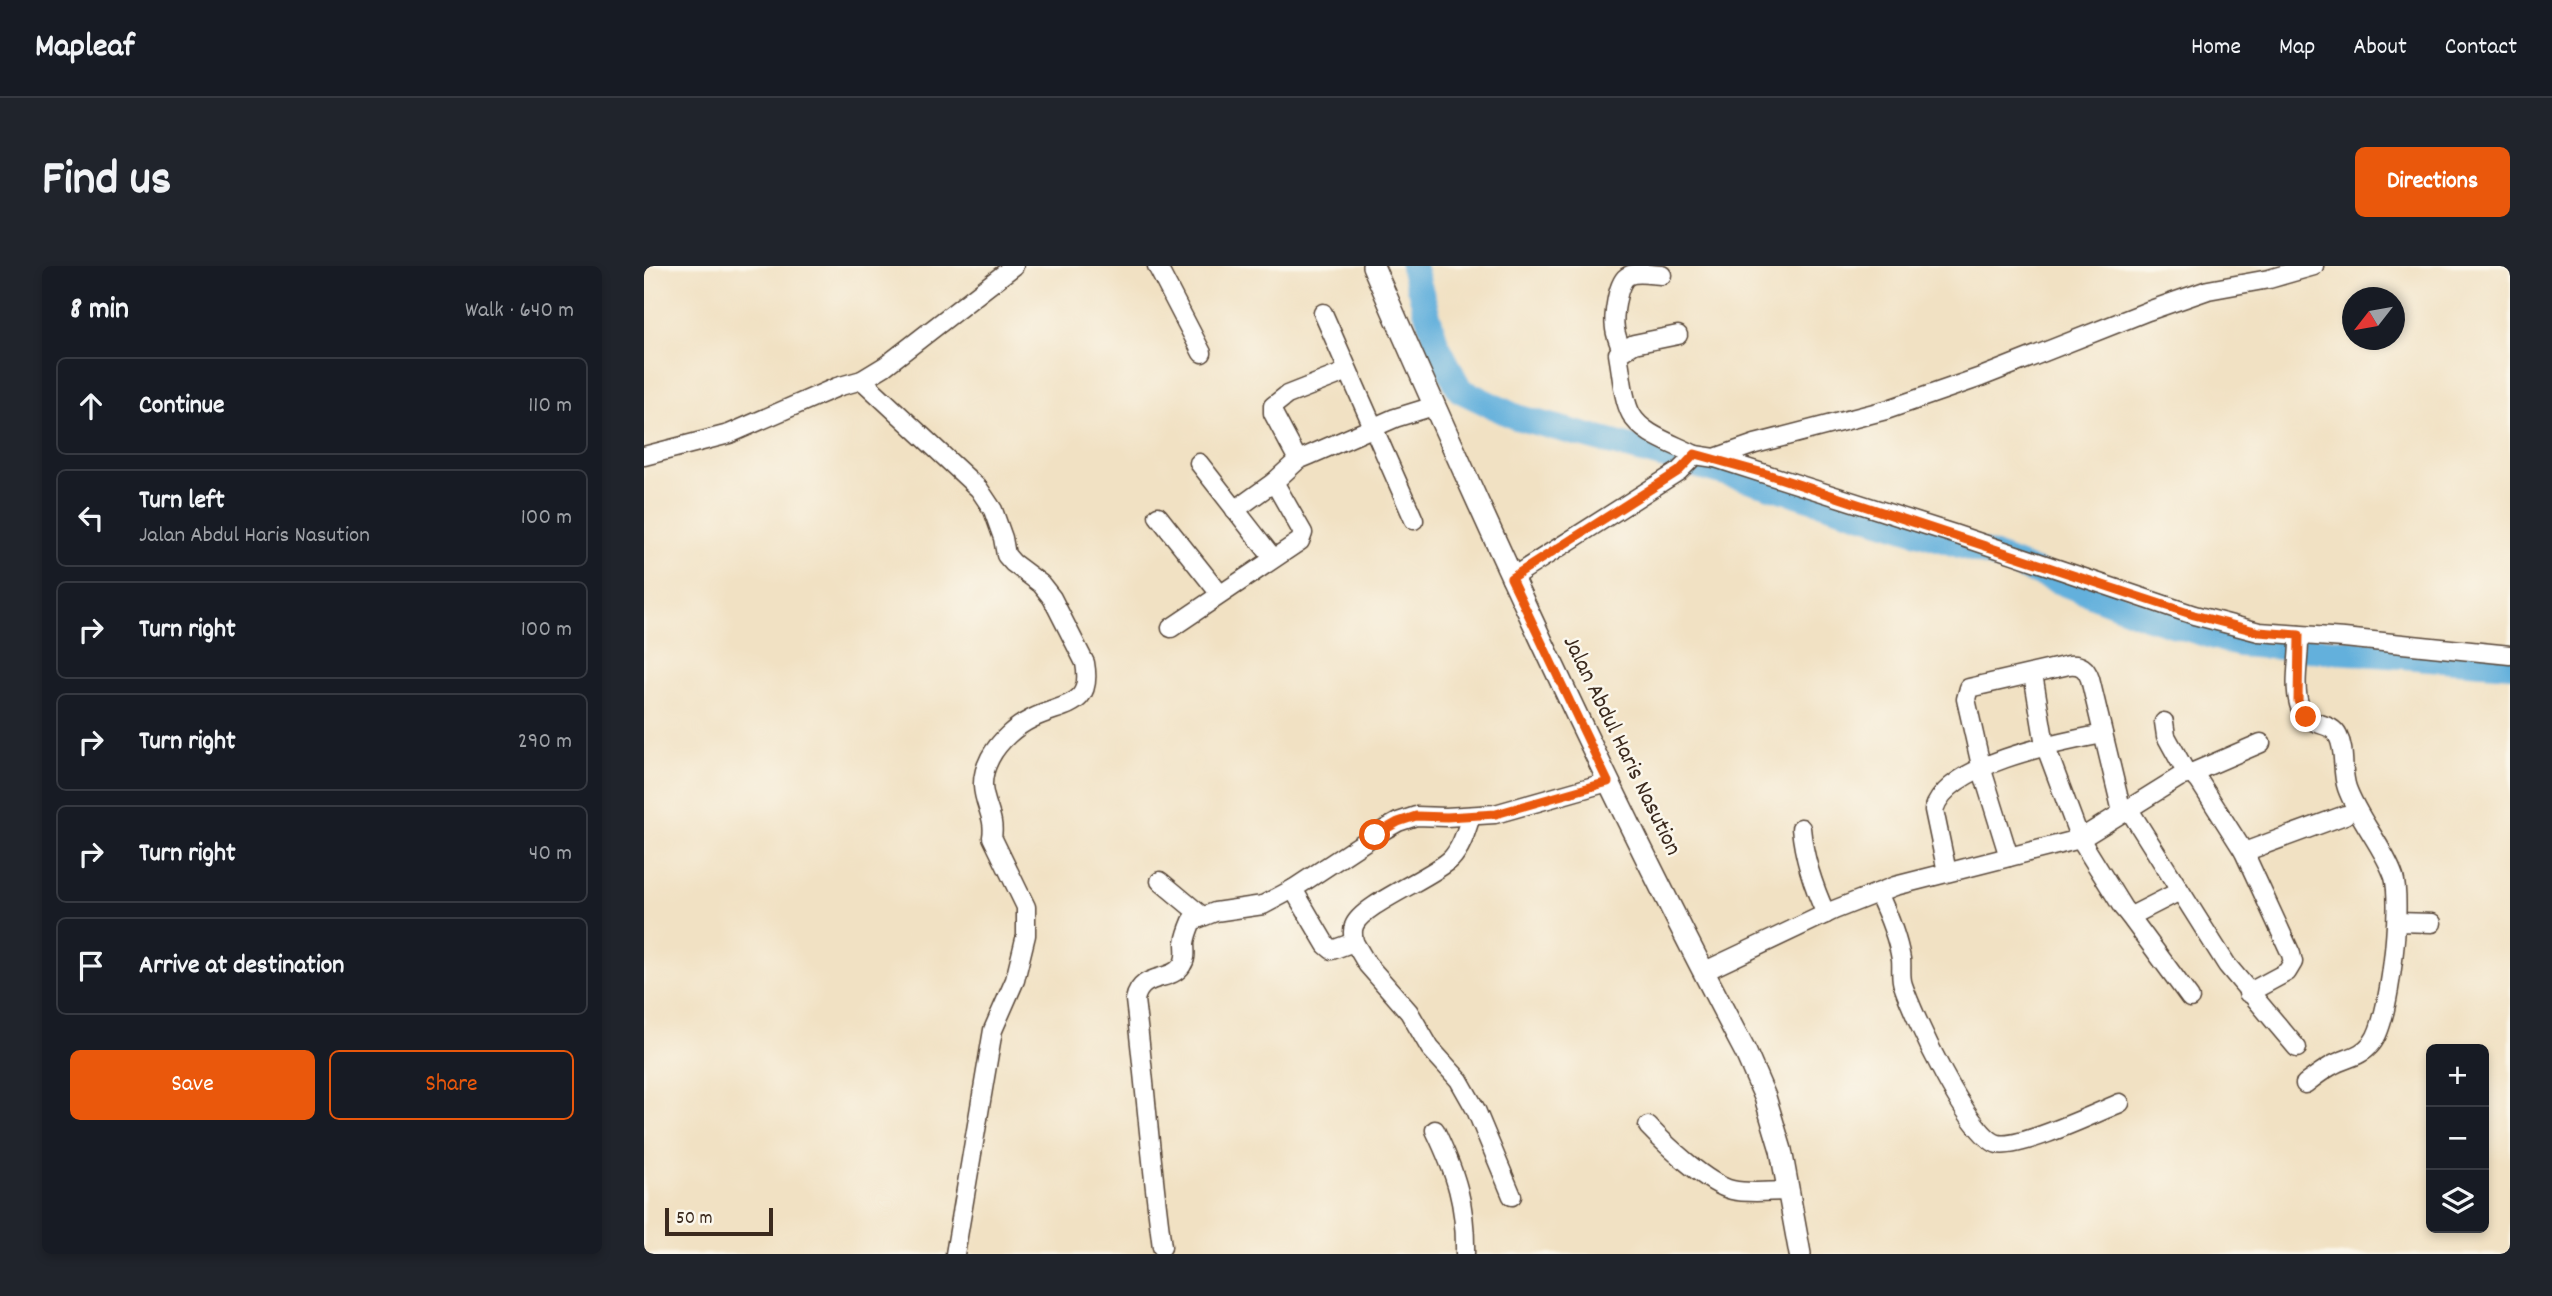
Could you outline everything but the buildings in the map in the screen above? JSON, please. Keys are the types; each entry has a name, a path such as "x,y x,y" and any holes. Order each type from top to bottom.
{"main road":[{"name":"Jalan Abdul Haris Nasution","path":"1373,266 1511,578 1608,782 1746,1052 1765,1097 1781,1150 1800,1254"}],"street":[{"path":"644,456 729,433 837,387 862,380 886,366 1014,266"},
{"path":"1157,266 1202,353"},
{"path":"1511,578 1688,461 1715,458 1755,444 1886,410 1981,377 2208,290 2268,273 2314,266"},
{"path":"1622,350 1616,339 1614,325 1616,303 1623,280 1629,275 1662,275"},
{"path":"1323,313 1414,520"},
{"path":"1678,335 1634,344 1618,354 1630,411 1635,419 1688,461"},
{"path":"1298,460 1273,413 1273,406 1287,395 1348,371"},
{"path":"862,380 979,489 993,510 1006,555 1041,584 1052,598 1085,663 1087,674 1084,693 1071,705 1043,713 1017,727 990,757 983,778 984,800 994,828 992,837 1026,907 1027,935 1015,980 993,1030 955,1254"},
{"path":"1235,510 1274,482 1298,460 1375,427 1434,406"},
{"path":"1715,458 1954,534 2194,615 2259,632 2299,646 2510,655"},
{"path":"1199,463 1273,558"},
{"path":"1171,628 1300,541 1303,533 1274,482"},
{"path":"1158,516 1220,594"},
{"path":"2299,646 2300,707 2309,721 2332,729 2338,735 2346,787 2394,878 2397,922 2387,1007 2376,1037 2363,1052 2334,1064 2305,1084"},
{"path":"2009,857 1982,770 1966,693 1969,688 2069,665 2081,666 2090,679 2125,810 2227,965 2297,1048"},
{"path":"2033,674 2045,746 2080,839 2129,915 2190,998"},
{"path":"2164,722 2166,736 2188,774 2199,781 2244,852 2293,962 2287,972 2248,993"},
{"path":"1947,872 1934,810 1937,802 1951,787 2008,757 2103,734"},
{"path":"1703,972 1826,914 1878,893 1947,872 2080,839 2188,774 2261,743"},
{"path":"1162,1247 1135,1000 1137,990 1141,986 1152,979 1177,971 1183,965 1185,941 1192,921 1215,912 1263,905 1398,822 1416,816 1496,814 1608,782"},
{"path":"2244,852 2345,815"},
{"path":"1471,816 1460,849 1449,861 1394,893 1359,918 1353,928 1354,942 1367,964 1409,1012 1430,1048 1459,1080 1476,1110 1511,1196"},
{"path":"1801,828 1803,853 1813,886 1826,914"},
{"path":"1160,881 1202,916"},
{"path":"1293,889 1326,945 1332,950 1354,942"},
{"path":"2129,915 2141,912 2180,891"},
{"path":"1878,893 1895,936 1901,961 1901,982 1922,1030 1964,1109 1986,1138 2007,1144 2048,1132 2120,1103"},
{"path":"2397,922 2432,923"},
{"path":"1648,1126 1680,1156 1712,1180 1732,1190 1788,1191"},
{"path":"1435,1130 1456,1175 1465,1223 1465,1254"}],"waterway":[{"path":"1413,266 1436,343 1460,390 1516,417 1751,480 1992,555 2146,616 2239,644 2510,664"}],"route":[{"path":"1375,835 1398,822 1416,816 1496,814 1608,782 1511,578 1679,471 1695,454 1767,474 1954,534 2194,615 2259,632 2299,635 2298,701 2306,717"}]}
